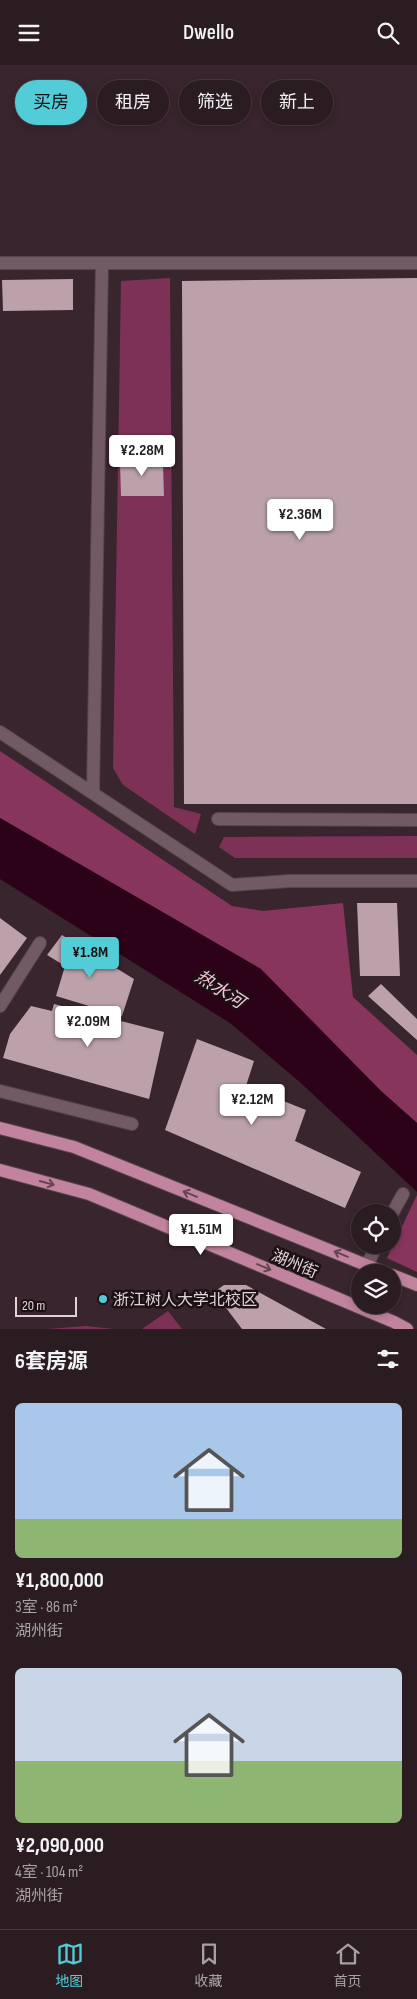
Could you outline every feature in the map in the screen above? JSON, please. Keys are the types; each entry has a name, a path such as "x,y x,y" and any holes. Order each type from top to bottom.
{"main road":[{"name":"湖州街","path":"0,1128 74,1147 364,1264"},
{"name":"湖州街","path":"0,1171 89,1194 408,1329"},
{"path":"401,1279 417,1285"}],"lane":[{"path":"0,263 417,263"},
{"path":"93,792 102,263"},
{"path":"0,732 232,885 289,881 417,881"},
{"path":"218,819 417,821"},
{"path":"0,1006 40,943"},
{"path":"0,1091 132,1124"},
{"path":"398,1204 403,1194"}],"shaded area":[{"path":"170,278 174,807 201,814 195,834 123,785 113,768 121,281"},
{"path":"0,751 232,906 263,911 343,903 353,997 417,1055 417,1123 381,1091 260,969 0,818"},
{"path":"417,836 417,858 235,858 219,847 224,837"},
{"path":"417,1195 417,1272 387,1258 389,1254 401,1254 401,1229"},
{"path":"168,1311 182,1329 142,1329"},
{"path":"86,1326 113,1329 47,1329"}],"water":[{"name":"热水河","path":"0,818 261,969 381,1091 417,1123 417,1192 302,1084 230,1023 0,879"}],"building":[{"path":"417,278 417,804 184,804 182,281"},
{"path":"73,279 73,310 3,311 2,280"},
{"path":"137,450 154,452 154,463 163,464 164,496 121,496 120,463 137,461"},
{"path":"357,903 397,903 400,976 360,976"},
{"path":"0,918 27,938 0,975"},
{"path":"62,935 134,979 122,1016 56,996 65,966 47,955"},
{"path":"381,984 417,1019 417,1040 368,996"},
{"path":"54,1004 164,1032 149,1099 3,1058 10,1034 31,1006 52,1011"},
{"path":"197,1039 254,1061 246,1086 306,1110 295,1141 361,1172 345,1208 165,1130"},
{"path":"224,1285 246,1285 326,1329 242,1329 214,1292"}],"place":[{"name":"浙江树人大学北校区","path":"103,1299"}]}
